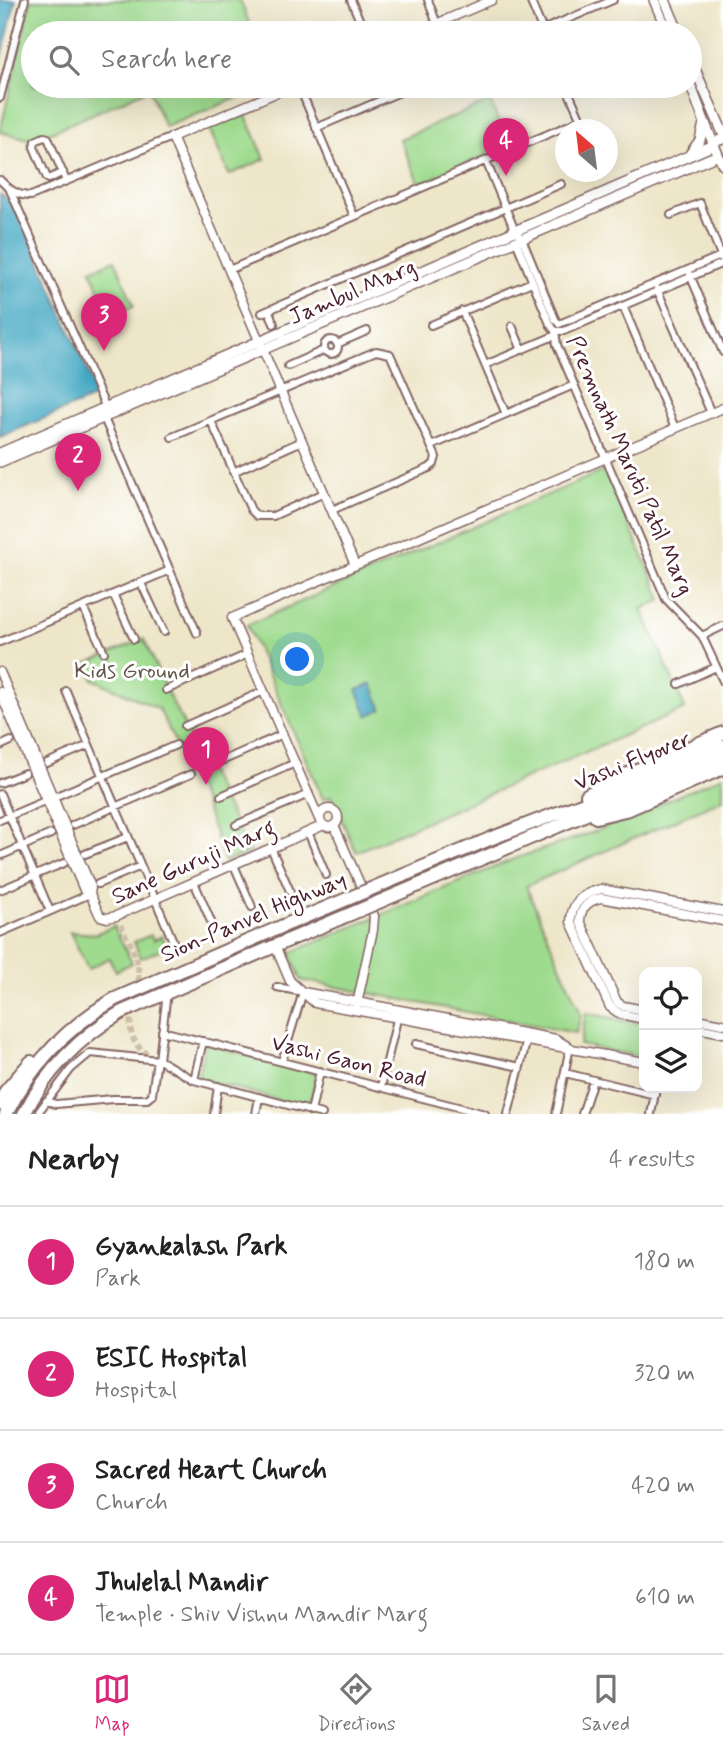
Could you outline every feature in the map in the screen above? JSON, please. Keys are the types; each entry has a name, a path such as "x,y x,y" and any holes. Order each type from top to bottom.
{"highway":[{"path":"556,812 616,779 723,733"},
{"name":"Vashi Flyover","path":"562,826 623,793 723,746"},
{"name":"Vashi Flyover","path":"556,812 623,793 723,756"},
{"path":"562,826 629,809 723,768"},
{"name":"Sion-Panvel Highway","path":"6,1114 33,1070 70,1030 89,1014 115,999 556,812"},
{"name":"Sion-Panvel Highway","path":"24,1114 45,1080 79,1042 98,1026 122,1012 562,826"},
{"path":"0,1104 18,1076 70,1030"}],"main road":[{"path":"654,0 663,21"},
{"path":"665,0 674,21"},
{"path":"702,95 709,117 714,151 721,159"},
{"path":"698,98 709,117 723,133"},
{"path":"709,117 723,121"},
{"path":"686,157 700,140 709,117"},
{"name":"Jambul Marg","path":"518,237 723,139"},
{"name":"Jambul Marg","path":"0,453 518,237 690,167 721,159"},
{"path":"690,167 711,164 723,171"},
{"name":"Jambul Marg","path":"0,462 103,412"}],"street":[{"path":"0,98 25,0"},
{"path":"351,0 360,21"},
{"path":"428,0 436,21"},
{"path":"444,21 492,0"},
{"path":"530,0 537,21"},
{"path":"566,21 613,0"},
{"path":"0,180 10,190 23,196 31,196 264,98"},
{"path":"304,98 354,216"},
{"path":"317,128 386,98"},
{"path":"229,270 581,120 571,98"},
{"path":"63,172 47,178 34,147 36,141 47,136 63,172 66,181"},
{"path":"172,137 355,565"},
{"path":"486,161 518,237"},
{"path":"274,324 266,312 561,184"},
{"path":"10,190 197,633"},
{"path":"485,365 723,258 700,203 671,215"},
{"name":"Premnath Maruti Patil Marg","path":"518,237 532,282 666,599 702,636 723,681"},
{"name":"Premnath Maruti Patil Marg","path":"518,237 559,324 555,333"},
{"path":"689,274 722,348"},
{"path":"431,325 532,282"},
{"path":"657,288 711,413"},
{"path":"559,324 627,301"},
{"path":"627,301 675,428"},
{"path":"462,312 506,414"},
{"path":"512,326 522,350"},
{"path":"337,344 367,331"},
{"path":"324,350 327,337 337,344 338,349 334,354"},
{"path":"324,350 328,354 334,354"},
{"path":"288,366 324,350"},
{"path":"172,437 376,351 390,354 436,457 434,464 332,510"},
{"path":"334,354 339,366"},
{"path":"431,446 575,385"},
{"path":"334,825 329,827 322,823 232,618 723,408"},
{"path":"211,421 251,510 257,516 272,516 324,493"},
{"path":"233,471 302,442"},
{"path":"0,642 170,570"},
{"path":"141,583 164,632"},
{"path":"113,594 134,639"},
{"path":"83,607 104,652"},
{"path":"702,636 723,626"},
{"path":"166,690 248,653"},
{"path":"679,684 716,667"},
{"name":"Sane Guruji Marg","path":"0,673 84,890 90,894 100,916 118,920 155,899 308,832 322,823"},
{"path":"66,691 173,941"},
{"path":"185,726 264,691"},
{"name":"Sane Guruji Marg","path":"0,692 49,799"},
{"path":"206,768 283,734"},
{"path":"0,746 11,741"},
{"path":"0,820 176,745"},
{"path":"47,763 89,746"},
{"path":"221,796 295,763"},
{"path":"0,783 25,773"},
{"path":"73,825 191,774"},
{"path":"0,794 50,911"},
{"path":"309,794 332,810 337,817 334,825 373,916 373,930 356,1006"},
{"path":"236,825 309,794"},
{"path":"322,823 322,813 332,810"},
{"path":"308,832 326,876"},
{"path":"0,856 51,834"},
{"path":"85,854 128,836"},
{"path":"271,848 290,891"},
{"path":"0,890 64,863"},
{"path":"234,864 252,907"},
{"path":"98,884 141,866"},
{"path":"194,882 212,924"},
{"path":"639,1018 620,1014 610,1007 572,922 571,914 575,904 583,896 601,889 723,912"},
{"path":"0,933 90,894"},
{"path":"639,1009 617,1002 580,921 583,909 588,903 601,898 723,920"},
{"path":"275,946 288,979 303,992"},
{"path":"277,987 356,1006 527,1038 555,1039 570,1047 639,1061"},
{"path":"46,1101 56,1104 113,1098 147,1099 152,1095 167,992"},
{"path":"282,1062 303,992"},
{"path":"381,1087 399,1014"},
{"path":"702,1020 723,1024"},
{"path":"702,1029 723,1033"},
{"name":"Vashi Gaon Road","path":"162,1031 485,1114"},
{"path":"508,1114 527,1038"},
{"path":"194,1080 203,1041"},
{"path":"79,1042 96,1052"},
{"path":"416,1044 520,1067"},
{"path":"556,1114 570,1047"},
{"path":"40,1110 56,1087 85,1055 96,1052 158,1060"},
{"path":"148,1054 194,1080 322,1114"},
{"path":"311,1113 320,1071"},
{"path":"565,1073 639,1089"},
{"path":"582,1114 593,1080"},
{"path":"214,1114 218,1086"},
{"path":"651,1114 655,1093"},
{"path":"256,1114 260,1097"},
{"path":"447,1114 449,1104"}],"green space":[{"path":"31,0 240,0 248,21 26,21"},
{"path":"21,43 21,98 129,98 33,140 0,132"},
{"path":"153,98 237,98 165,127"},
{"path":"490,101 509,146 419,184 400,139"},
{"path":"245,113 265,159 229,175 209,128"},
{"path":"115,260 134,306 111,316 91,270"},
{"path":"605,470 662,600 642,609 685,709 356,852 331,796 323,799 247,625"},
{"name":"Kids Ground","path":"144,639 166,690 250,852 225,862 204,803 159,709 93,679 86,664"},
{"path":"723,776 723,799 526,886 581,1014 576,1033 301,980 290,953 514,859 594,832"},
{"path":"114,926 132,963 116,971 109,958 88,969 70,932 95,934"},
{"path":"151,935 154,940 162,936 167,947 141,958 134,942"},
{"path":"586,1013 639,1023 639,1056 580,1045"},
{"path":"205,1044 317,1073 309,1108 197,1078"}],"water":[{"path":"0,0 16,0 0,64"},
{"path":"0,194 16,205 98,396 0,437"},
{"path":"372,684 382,709 368,716 357,690"}],"tunnel":[{"path":"120,925 138,966 132,1035 137,1045 147,1054"}],"place":[{"name":"Jhulelal Mandir","path":"506,176"},
{"name":"Sacred Heart Church","path":"104,351"},
{"name":"ESIC Hospital","path":"78,491"},
{"name":"Gyankalash Park","path":"206,785"}]}
